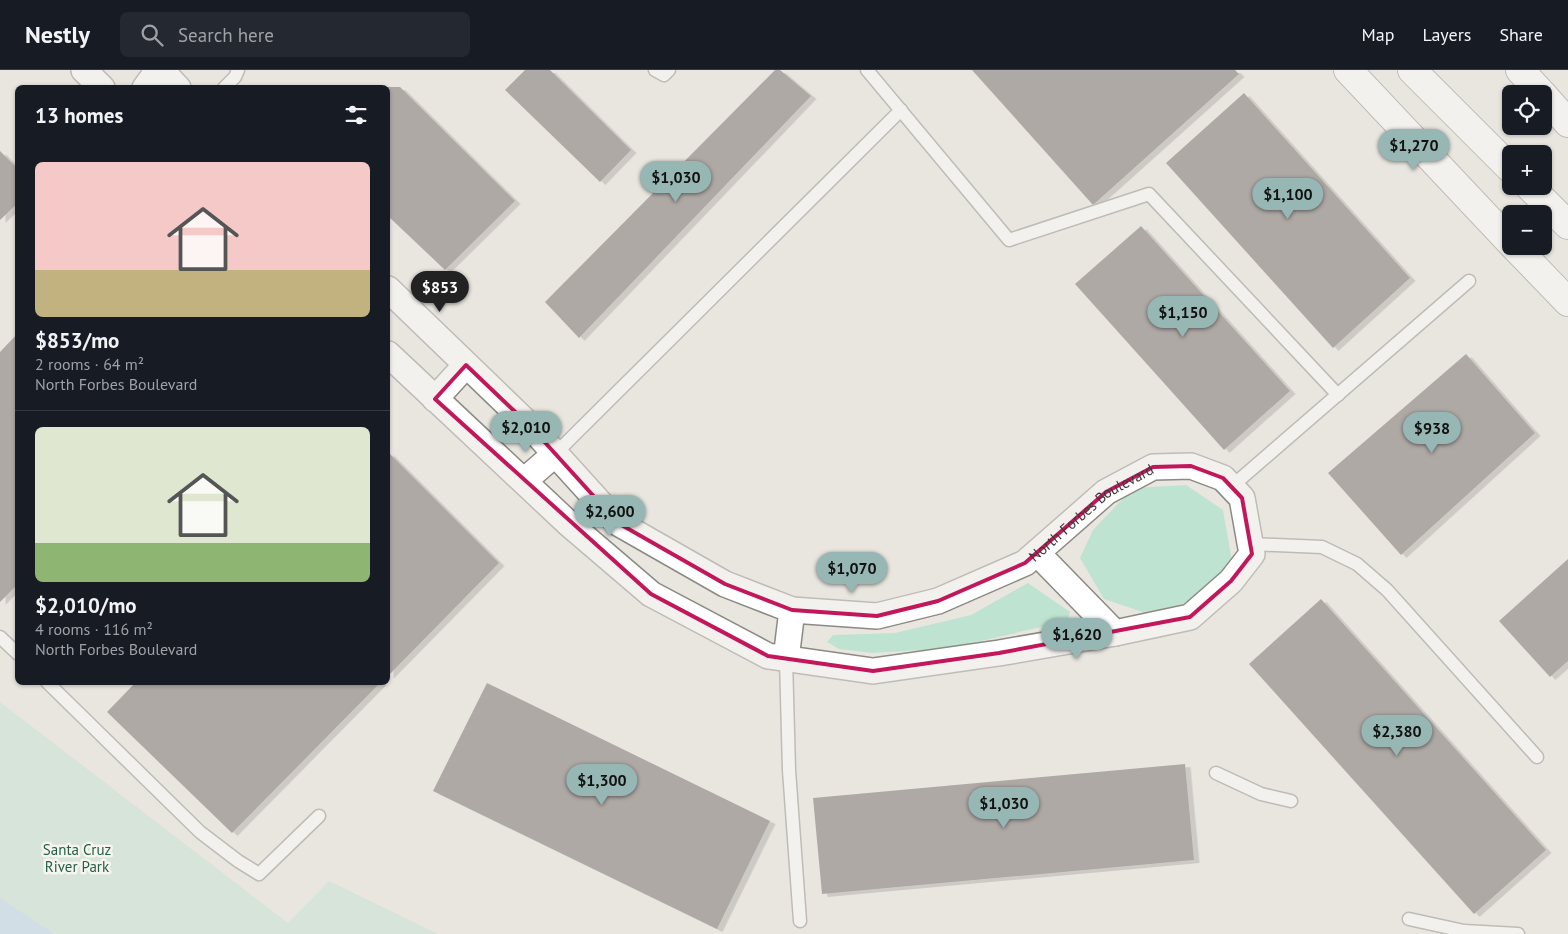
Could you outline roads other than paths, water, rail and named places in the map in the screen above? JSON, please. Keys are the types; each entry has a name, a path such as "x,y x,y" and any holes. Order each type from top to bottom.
{"main road":[{"path":"1348,70 1502,233"},
{"path":"1412,70 1502,160"},
{"path":"1520,70 1534,85"},
{"path":"1552,105 1568,123"},
{"path":"1538,195 1568,225"},
{"path":"1523,255 1568,302"}],"street":[{"path":"84,70 99,85"},
{"path":"147,85 159,70 175,85"},
{"name":"North Forbes Boulevard","path":"390,291 531,427 618,523 725,584 792,610 877,616 938,601 1025,563 1106,492 1153,467 1191,466 1223,478 1242,498 1251,544"},
{"path":"390,356 583,536 651,594 768,656 874,671 1000,653 1115,633 1190,617 1231,581 1252,554 1251,544"},
{"path":"435,399 466,365"},
{"path":"524,481 555,454"},
{"path":"583,536 607,510"},
{"path":"1037,553 1115,633"},
{"path":"786,659 792,610"}],"lane":[{"path":"227,85 235,77 238,70"},
{"path":"655,70 664,75 668,70"},
{"path":"867,70 1010,240 1149,194 1338,395"},
{"path":"555,454 901,110"},
{"path":"1231,487 1469,281"},
{"path":"1251,544 1322,547 1357,564 1388,590 1537,757"},
{"path":"0,637 15,651"},
{"path":"786,659 789,770 800,921"},
{"path":"50,685 200,832 238,862 259,874 319,816"},
{"path":"1216,773 1261,794 1291,801"},
{"path":"1409,919 1464,931 1518,934"}],"water":[{"path":"0,898 54,934 0,934"}],"park label":[{"name":"Santa Cruz River Park","path":"77,858"}]}
